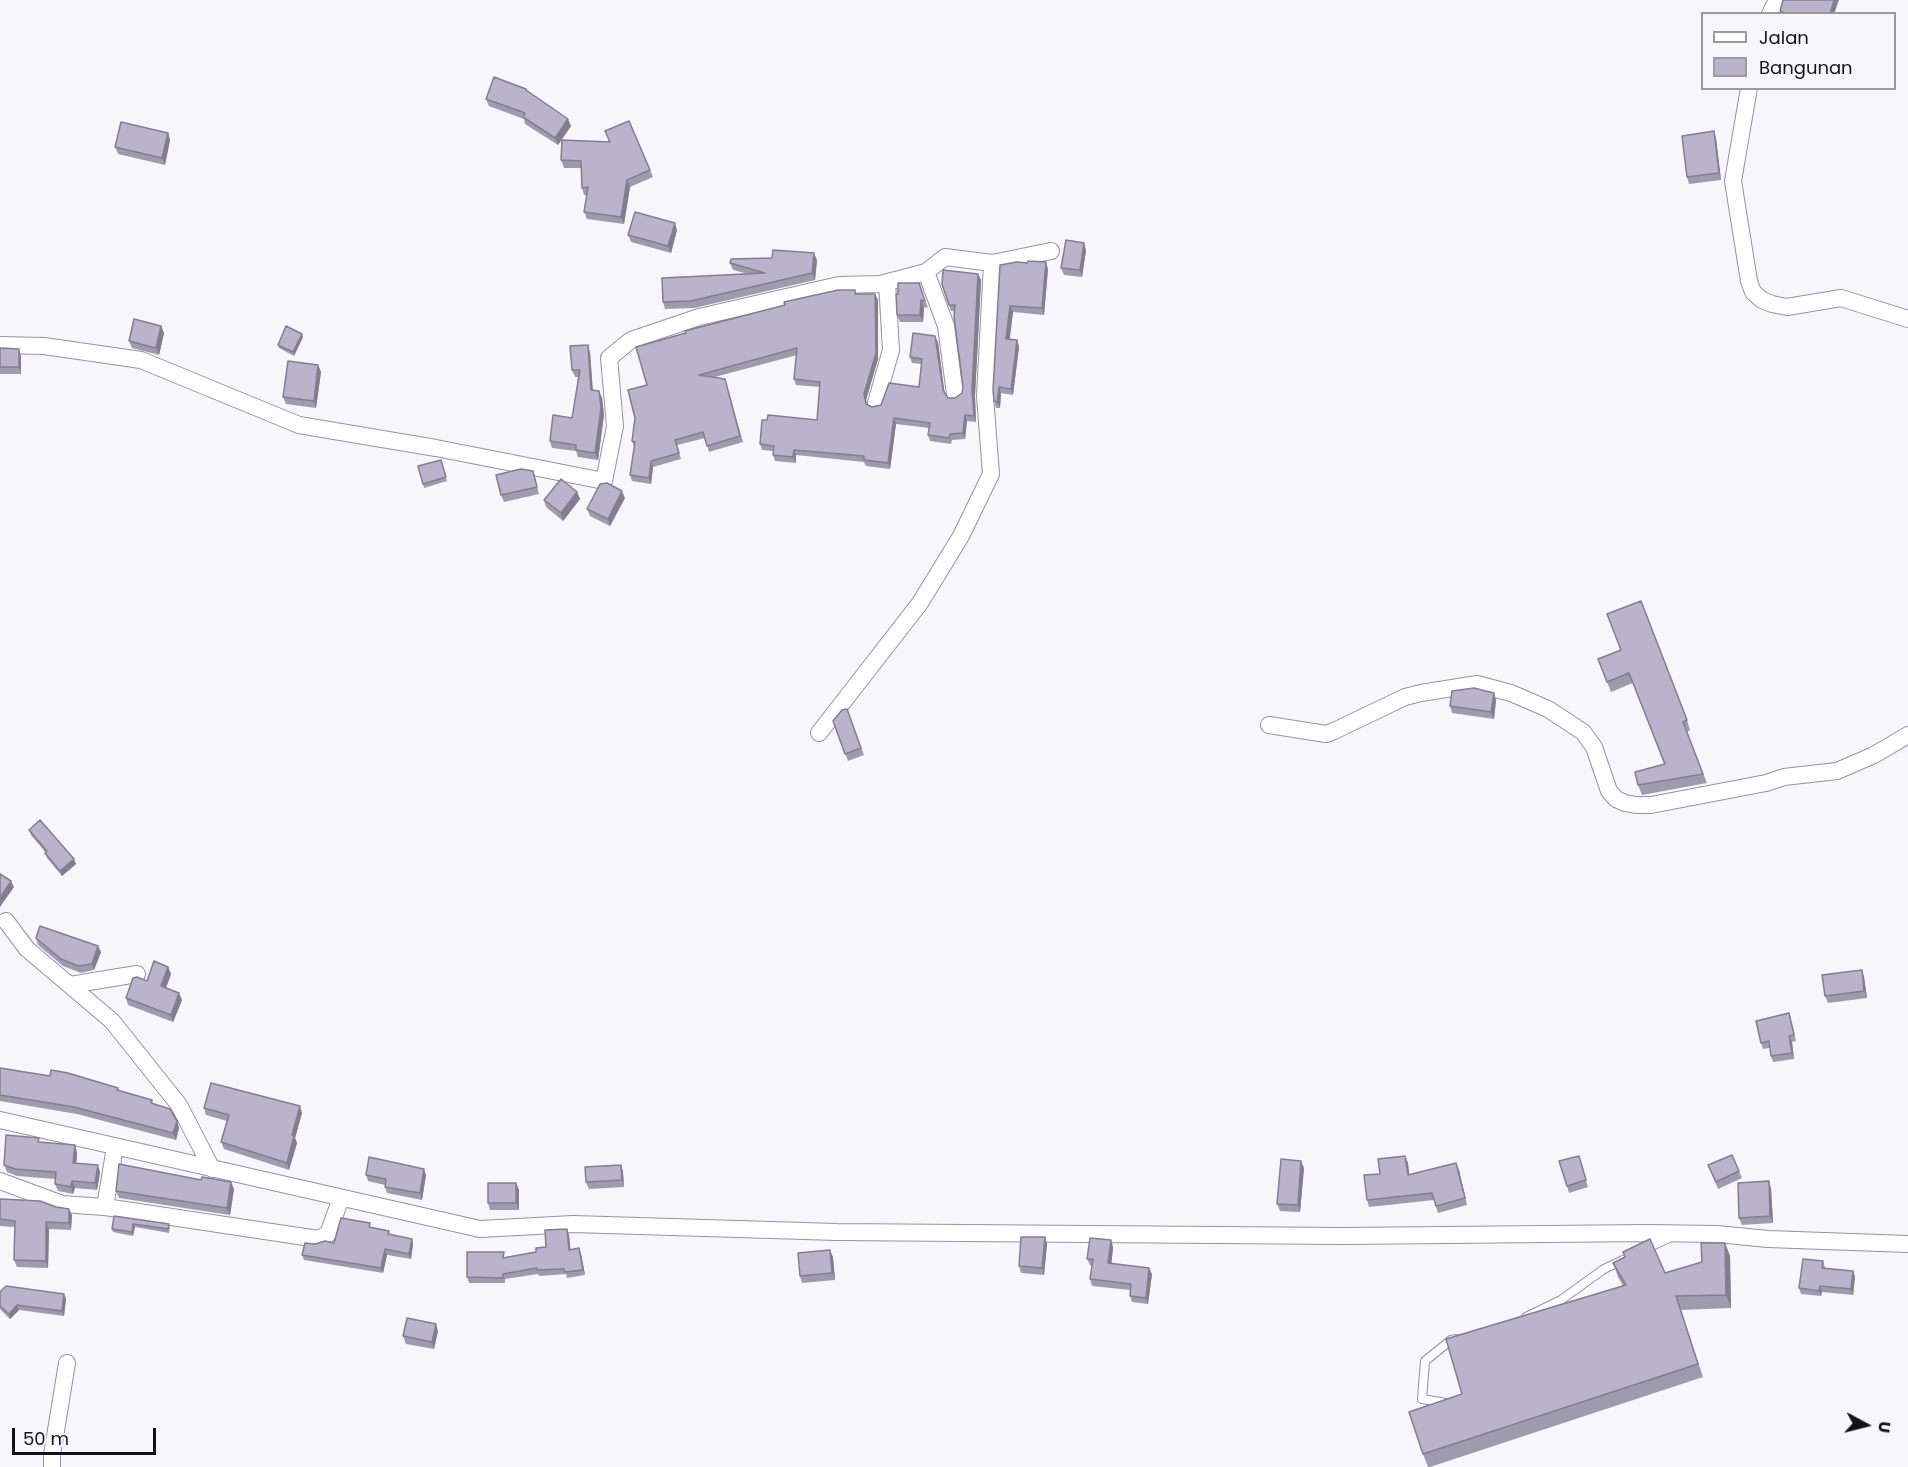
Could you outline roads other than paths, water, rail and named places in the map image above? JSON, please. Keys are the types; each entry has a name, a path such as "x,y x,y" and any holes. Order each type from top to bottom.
{"street":[{"path":"1749,90 1733,181 1749,281 1753,292 1762,300 1787,307 1841,298 1908,319"},
{"path":"0,345 44,346 141,360 299,425 604,481 615,426 609,358 631,340 699,317 839,285 887,282 926,272 945,257 992,263 1051,251"},
{"path":"819,733 920,603 961,536 991,474 986,396 992,263"},
{"path":"926,272 946,326 955,394"},
{"path":"876,403 891,350 887,282"},
{"path":"1269,725 1326,734 1405,697 1478,684 1511,693 1548,709 1583,732 1594,747 1609,791 1625,803 1636,805 1651,805 1766,783 1784,777 1837,771 1874,755 1908,735"},
{"path":"6,921 27,949 112,1021 179,1105 212,1169"},
{"path":"70,985 136,974"},
{"path":"0,1120 480,1229 573,1224 848,1232 1343,1236 1678,1233 1908,1244"},
{"path":"105,1207 115,1147"},
{"path":"0,1181 62,1204 105,1207 318,1239 328,1234 341,1198"},
{"path":"52,1467 67,1363"}],"lane":[{"path":"1520,1320 1561,1300 1604,1269 1678,1233"},
{"path":"1454,1402 1443,1404 1422,1399 1425,1361 1452,1340 1463,1337"}]}
